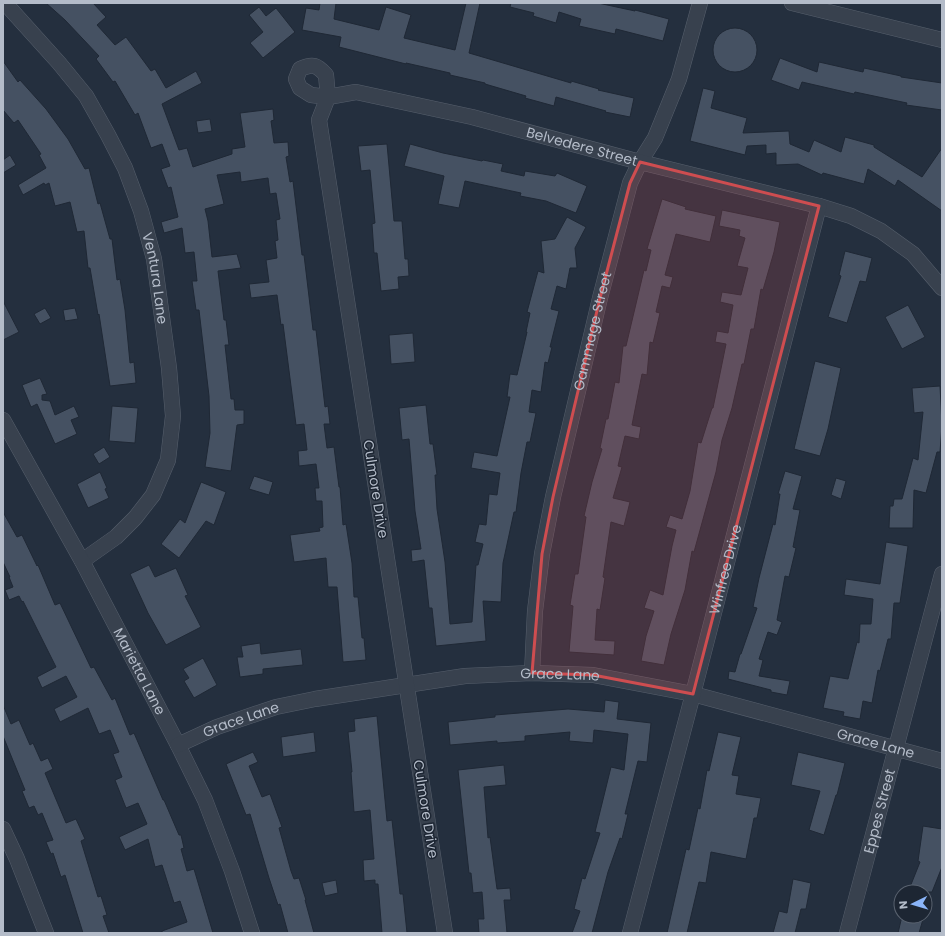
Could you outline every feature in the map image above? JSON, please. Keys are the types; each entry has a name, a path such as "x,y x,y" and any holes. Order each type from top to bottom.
{"street":[{"name":"Ventura Lane","path":"5,3 59,63 86,96 125,168 141,211 154,259 168,361 173,416 168,460 153,495 135,518 116,536 82,561"},
{"name":"Gammage Street","path":"532,673 535,611 542,554 580,379 608,267 630,183 640,162 655,138 679,79 700,3"},
{"path":"792,3 942,40"},
{"path":"309,65 318,67 326,75 328,97 311,95 300,88 296,79 300,69 309,65"},
{"name":"Belvedere Street","path":"328,97 356,92 472,117 640,162 819,206 851,216 882,231 913,254 942,288"},
{"name":"Culmore Drive","path":"328,97 319,120 445,933"},
{"name":"Winfree Drive","path":"630,933 694,694 819,206"},
{"name":"Marietta Lane","path":"3,420 82,561 178,745 207,807 232,871 252,933"},
{"name":"Eppes Street","path":"847,933 942,574"},
{"name":"Grace Lane","path":"178,745 217,727 276,707 315,699 465,676 532,673 593,675 694,694 942,761"},
{"path":"3,829 17,859 46,933"}],"highlighted area":[{"path":"640,162 819,206 693,694 593,675 532,673 542,554 553,497 600,298 630,183"}],"building":[{"path":"46,3 93,3 106,17 97,25 115,45 126,37 151,71 155,69 166,88 196,71 202,83 162,104 179,150 187,148 193,167 232,154 232,149 245,147 240,113 273,109 274,120 271,121 274,143 288,142 289,156 286,157 290,182 293,181 313,330 316,330 325,407 328,406 330,424 324,424 327,448 334,447 340,487 343,525 346,524 352,563 354,597 358,597 366,660 343,662 337,587 328,587 326,558 294,562 290,535 320,531 319,528 323,527 322,501 316,501 315,488 319,488 316,464 299,466 298,451 307,450 304,424 296,425 283,324 281,325 277,295 251,298 249,284 269,282 266,260 277,258 275,241 278,240 276,220 280,219 276,193 270,194 268,178 241,182 240,172 217,175 224,204 205,209 208,221 212,257 237,254 241,268 218,271 224,320 226,320 229,345 225,345 231,399 234,399 235,410 244,410 244,424 237,425 231,471 205,467 210,433 209,396 199,310 196,310 192,281 197,281 194,252 185,253 182,228 164,233 161,222 178,217 171,187 168,188 161,169 170,166 162,144 151,148 138,113 135,115 115,81 113,82 96,59 99,56 65,20"},
{"path":"320,3 336,3 334,19 379,30 386,7 411,15 404,38 455,50 466,3 480,3 469,53 571,83 571,81 599,89 598,90 634,98 630,117 605,112 606,111 556,97 554,106 525,98 526,96 485,83 450,75 450,73 406,64 339,47 341,37 302,30 306,8 319,10"},
{"path":"511,3 598,3 635,10 669,19 663,41 616,29 615,34 579,26 581,19 559,12 556,23 533,16 534,13 510,7"},
{"path":"259,7 266,16 276,8 295,32 263,58 250,43 263,32 249,15"},
{"path":"735,28 747,32 753,38 757,50 753,62 747,68 735,72 723,68 717,62 713,50 717,38 723,32"},
{"path":"780,58 817,72 819,62 863,72 864,68 901,77 942,83 942,110 906,105 907,103 855,92 854,94 802,82 799,90 771,80"},
{"path":"3,61 18,82 20,80 46,109 68,139 85,169 89,168 98,204 100,203 110,239 112,239 117,280 120,279 125,310 130,363 134,362 136,383 110,386 99,314 98,315 90,268 88,268 84,231 77,232 70,202 55,206 49,183 45,185 44,183 23,195 18,185 46,168 39,155 41,154 18,120 14,123 3,110"},
{"path":"703,88 715,91 711,108 747,118 743,133 789,131 790,144 809,152 814,140 841,152 845,137 874,145 874,147 922,177 942,148 942,211 898,180 895,186 868,169 864,184 823,173 822,175 798,164 776,165 776,153 766,154 766,145 747,146 745,155 690,141"},
{"path":"210,119 212,131 198,133 196,121"},
{"path":"387,144 394,221 402,221 405,259 408,259 409,276 398,277 399,289 381,291 377,253 374,253 372,224 375,223 370,170 361,171 358,146"},
{"path":"410,144 443,153 503,164 501,171 524,176 525,171 555,176 557,173 587,186 576,213 546,201 520,196 521,193 465,181 459,208 438,204 444,176 404,166"},
{"path":"10,155 16,165 3,173 3,160"},
{"path":"662,199 686,207 685,209 716,216 710,242 676,234 665,275 673,277 670,288 662,286 656,312 660,313 653,343 650,342 647,375 642,374 632,425 641,427 639,439 625,436 618,466 622,467 613,498 630,502 624,526 611,522 600,610 597,609 595,640 615,641 614,655 569,652 573,606 570,605 575,574 578,574 586,517 584,516 602,449 600,448 606,419 608,419 615,382 619,383 623,346 626,346 644,270 646,271 651,250 647,249"},
{"path":"722,210 780,222 774,252 763,290 761,289 754,329 751,329 744,364 742,364 732,408 722,440 716,472 694,552 692,551 685,590 671,634 664,665 641,661 646,636 654,611 644,608 650,590 663,595 676,530 666,527 670,515 682,519 690,491 698,442 701,443 713,408 726,344 715,342 717,331 728,333 733,305 720,302 722,292 741,295 748,268 737,266 745,238 739,236 740,230 719,226"},
{"path":"567,217 586,227 575,248 577,268 570,268 566,289 557,286 551,309 559,311 550,347 552,347 548,363 545,362 541,392 532,390 529,412 536,413 530,442 527,442 516,512 514,512 503,563 501,602 483,601 486,641 436,646 432,608 429,608 424,560 412,562 411,550 421,549 415,511 409,439 402,440 399,408 426,405 430,444 433,444 437,475 435,475 437,509 445,562 450,624 472,622 476,565 478,565 483,544 475,542 479,524 486,525 489,494 497,495 500,473 471,468 474,452 497,456 510,397 507,397 510,374 517,375 527,332 530,313 527,312 538,271 544,273 541,241 555,239"},
{"path":"845,251 872,258 866,282 860,281 847,323 828,317 841,276 839,275"},
{"path":"3,301 19,332 3,340"},
{"path":"908,305 925,337 902,349 885,317"},
{"path":"45,308 51,318 40,324 34,314"},
{"path":"75,308 78,319 65,321 63,310"},
{"path":"413,333 415,362 391,364 389,335"},
{"path":"815,361 841,368 828,429 820,456 794,449"},
{"path":"40,378 47,394 42,395 42,400 50,401 55,415 74,406 79,417 71,420 77,434 55,444 37,404 31,407 22,385"},
{"path":"940,386 942,425 940,452 937,452 926,493 914,490 913,528 889,528 890,506 893,506 894,499 902,499 913,458 918,460 923,412 914,413 912,388"},
{"path":"112,406 138,408 135,443 109,441"},
{"path":"104,447 110,457 99,464 93,454"},
{"path":"785,471 802,476 793,509 800,510 793,547 796,548 789,577 785,576 777,620 782,622 777,635 768,632 759,659 763,660 759,676 790,681 787,695 771,692 771,690 728,679 729,671 735,672 757,608 753,607 773,524 775,525 780,494 778,494"},
{"path":"100,472 107,488 105,489 109,498 88,508 77,484"},
{"path":"254,476 273,482 269,495 249,489"},
{"path":"836,478 846,481 841,499 831,495"},
{"path":"201,482 226,492 214,525 206,521 179,558 161,544 180,519 185,523"},
{"path":"3,512 17,537 22,535 37,566 38,565 55,605 60,603 91,668 94,667 112,700 115,698 130,735 134,733 179,835 181,835 184,848 181,849 187,871 194,869 213,933 162,933 162,931 187,922 180,901 174,903 162,865 155,867 148,839 125,850 119,837 147,824 138,803 126,808 115,780 122,777 113,754 119,752 110,730 99,734 88,708 60,722 54,709 77,697 66,676 42,688 37,677 56,667 23,601 22,602 19,596 9,600 5,590 13,587 3,562"},
{"path":"886,542 908,546 900,603 894,603 891,639 888,639 880,671 878,670 872,703 863,701 860,719 843,716 844,712 823,708 830,676 848,679 857,642 859,643 860,624 871,624 873,599 844,595 846,579 880,584"},
{"path":"149,565 155,577 176,568 188,595 185,596 201,627 166,645 148,613 130,574"},
{"path":"260,643 261,654 301,649 303,665 263,669 263,674 240,677 237,657 243,657 241,646"},
{"path":"203,658 217,685 194,698 184,681 189,678 183,669"},
{"path":"605,700 619,702 617,719 651,723 647,762 638,761 625,814 628,814 622,839 620,838 608,872 592,933 572,933 580,911 574,909 582,878 585,879 600,833 595,832 611,767 624,770 628,734 594,730 593,743 569,741 570,732 525,736 525,741 497,743 497,741 450,745 448,722 495,717 495,715 568,709 604,712"},
{"path":"3,705 11,724 19,720 30,745 33,743 41,761 48,758 53,769 45,773 66,823 76,819 85,839 81,841 98,897 101,896 107,915 103,916 109,933 83,933 65,875 61,877 53,853 51,854 46,842 53,840 42,813 38,815 34,806 29,808 22,791 25,790 3,736"},
{"path":"377,716 387,821 392,820 400,894 403,894 407,933 382,933 378,884 375,884 375,880 364,881 363,860 374,859 370,810 354,812 348,732 355,731 354,719"},
{"path":"314,732 316,752 283,757 281,737"},
{"path":"718,732 741,737 732,775 739,776 736,794 761,798 757,818 754,818 746,859 711,852 706,883 699,882 687,933 667,933 686,849 689,850 698,808 700,809 707,770 709,771"},
{"path":"253,752 258,762 249,766 262,797 270,794 282,827 279,828 291,871 294,879 299,878 314,933 288,933 280,904 278,905 269,878 250,814 246,815 226,764"},
{"path":"798,752 845,763 837,795 824,835 809,830 820,791 791,785"},
{"path":"504,765 506,785 484,787 488,838 490,837 497,889 510,888 511,900 504,900 507,933 479,933 478,919 484,919 482,892 473,893 471,873 469,873 458,770"},
{"path":"923,826 942,829 942,867 933,890 933,884 911,884 920,862 918,861"},
{"path":"793,879 811,883 806,909 801,909 795,933 773,933 779,911 787,913"},
{"path":"336,880 338,893 325,896 322,883"},
{"path":"900,924 922,924 919,933 898,933"}]}
